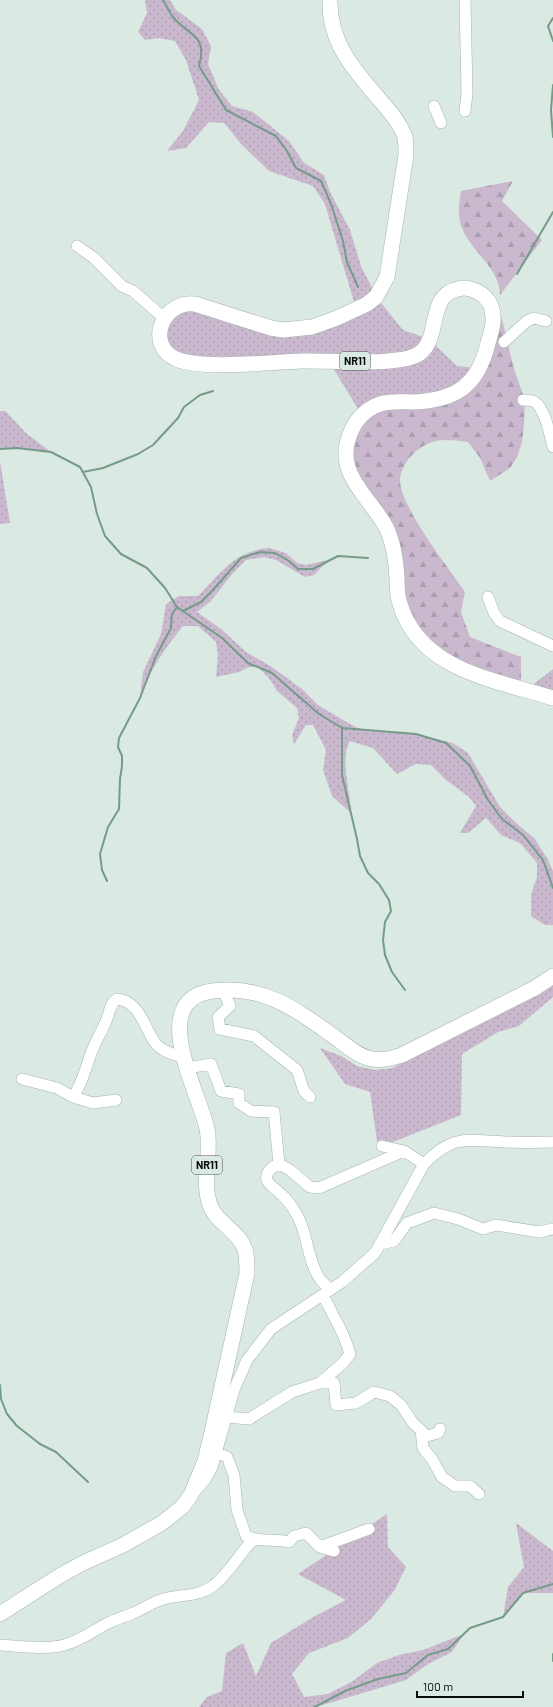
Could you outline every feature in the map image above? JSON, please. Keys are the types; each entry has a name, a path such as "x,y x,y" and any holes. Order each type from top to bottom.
{"highway":[{"path":"164,318 174,308 190,303 209,307 271,328 283,330 302,329 327,322 367,304 376,297 383,285 390,265 406,155 405,138 391,112 355,71 345,56 336,39 331,19 330,0"},
{"name":"NR11","path":"164,318 160,331 164,347 168,354 185,361 221,364 313,361 389,362 411,358 418,355 426,348 441,299 450,291 463,288 471,289 485,297 492,308 493,324 482,364 470,383 450,396 436,400 394,402 375,406 365,412 356,421 351,431 346,448 346,462 355,483 382,521 388,533 394,555 399,603 406,621 421,642 441,658 485,679 553,698"},
{"name":"NR11","path":"0,1614 83,1563 123,1545 162,1523 182,1507 191,1495 205,1461 247,1273 247,1259 245,1249 239,1238 221,1221 212,1210 209,1202 206,1188 209,1146 208,1130 186,1063 180,1029 184,1007 189,1000 196,995 223,990 250,992 269,997 296,1009 359,1054 376,1060 402,1055 535,988 553,976"}],"street":[{"path":"465,0 467,93 465,111"},
{"path":"434,106 441,123"},
{"path":"77,246 94,258 122,286 134,291 164,318"},
{"path":"504,342 527,321 534,318 546,320"},
{"path":"523,400 535,402 541,409 553,447"},
{"path":"488,597 494,613 500,621 553,646"},
{"path":"223,990 230,1006 218,1016 220,1029 254,1036 260,1040 297,1070 304,1091 310,1097"},
{"path":"73,1097 85,1077 94,1046 113,1002 117,999 125,1001 135,1008 157,1045 186,1063 211,1064 220,1091 239,1094 239,1103 251,1111 274,1112 279,1164"},
{"path":"22,1079 57,1088 73,1097 93,1103 116,1100"},
{"path":"191,1495 205,1480 212,1467 226,1416 240,1375 247,1360 271,1329 327,1292 358,1269 375,1253 424,1164 446,1145 464,1140 526,1143 550,1141"},
{"path":"382,1146 404,1151 424,1164"},
{"path":"279,1164 284,1166 313,1188 328,1185 404,1151"},
{"path":"279,1164 269,1171 267,1177 268,1182 283,1195 297,1215 304,1230 312,1261 327,1292 327,1305 346,1340 350,1354 343,1363 320,1383"},
{"path":"380,1244 394,1241 407,1223 434,1213 458,1219 483,1229 496,1225 539,1232 553,1229"},
{"path":"226,1416 249,1419 292,1392 320,1383 334,1383 336,1405 356,1404 374,1392 390,1396 401,1405 413,1423 427,1436 438,1433 440,1429"},
{"path":"421,1430 423,1448 432,1459 442,1477 455,1486 470,1486 479,1494"},
{"path":"215,1452 227,1457 234,1475 237,1510 246,1536 253,1540 283,1540 289,1542 294,1536 306,1533 320,1547 334,1551"},
{"path":"320,1547 369,1529"},
{"path":"0,1645 28,1647 63,1646 89,1634 109,1622 134,1613 158,1601 170,1597 190,1596 213,1586 236,1562 245,1547 253,1540"}],"green space":[{"path":"145,0 170,0 176,10 202,29 211,46 208,64 219,90 232,106 253,112 289,141 304,163 324,175 330,192 350,230 361,266 377,298 403,330 429,339 457,366 483,369 467,390 363,417 330,363 222,366 164,353 160,320 189,305 277,333 366,307 354,302 325,204 313,186 269,171 242,145 224,123 209,122 186,148 167,151 183,131 199,100 186,60 175,41 159,38 145,40 138,32 147,13"},
{"path":"513,181 502,201 542,240 500,295 499,285 490,268 466,237 460,223 459,214 461,191"},
{"path":"498,312 502,319 514,369 525,400 522,442 517,457 510,468 490,481 480,458 468,442 440,440 427,444 414,453 405,465 400,479 407,505 426,537 465,592 461,612 470,637 521,657 521,694 437,659 397,595 381,530 358,494 350,431 376,407 467,390"},
{"path":"0,411 5,411 27,434 51,452 17,448 0,449"},
{"path":"0,461 10,523 0,524"},
{"path":"269,548 286,553 297,563 306,565 329,560 314,575 305,577 276,560 264,557 246,560 232,574 211,601 197,612 221,629 246,652 272,667 302,689 318,705 348,723 364,731 416,734 453,743 468,753 500,807 535,839 548,860 553,871 553,925 545,925 531,916 531,895 537,877 537,863 520,843 501,835 486,818 468,833 460,833 476,806 469,797 446,780 431,765 416,764 397,774 373,748 350,741 347,748 345,766 351,813 332,796 323,770 326,750 313,725 306,725 294,744 292,735 299,718 297,708 277,691 269,678 258,667 249,667 239,672 216,677 218,655 216,642 198,626 183,626 158,660 148,678 140,698 143,672 161,634 166,604 179,596 198,596 221,571 237,558 257,550"},
{"path":"553,669 553,704 521,694"},
{"path":"553,983 553,997 519,1026 498,1032 462,1054 461,1115 378,1148 370,1092 345,1084 320,1048 341,1056 357,1066 375,1070 392,1068 518,1004"},
{"path":"387,1514 388,1547 406,1567 394,1591 371,1619 348,1638 309,1653 292,1674 304,1697 328,1694 353,1681 377,1663 399,1655 423,1650 464,1634 452,1652 428,1664 406,1680 316,1707 199,1707 207,1697 222,1691 226,1653 243,1643 256,1676 271,1643 315,1616 346,1600 298,1574"},
{"path":"516,1523 553,1551 553,1593 523,1593 503,1617 508,1587 524,1567"}],"waterway":[{"path":"163,0 172,16 199,42 201,48 199,66 226,110 276,136 287,151 296,168 321,181 331,204 343,241 347,262 358,287"},
{"path":"553,18 548,26 553,41"},
{"path":"553,85 551,110 553,137"},
{"path":"517,274 553,212"},
{"path":"83,472 103,468 138,454 153,445 178,418 184,407 200,395 213,391"},
{"path":"0,449 17,448 51,452 80,467 91,487 97,514 105,536 121,554 147,568 165,588 177,607 222,638 248,663 272,673 319,714 342,728 416,734 446,743 470,766 488,800 502,819 523,835 543,860 553,888"},
{"path":"183,611 201,602 241,558 260,552 275,553 289,561 298,569 313,569 338,556 368,558"},
{"path":"107,881 102,870 100,854 108,827 119,809 122,766 122,756 118,747 119,738 140,698 156,656 171,628 172,614 177,607"},
{"path":"342,728 342,775 360,856 368,873 379,884 389,900 391,911 385,922 383,940 385,955 392,972 405,990"},
{"path":"0,1385 1,1399 7,1414 17,1426 40,1444 56,1452 88,1482"},
{"path":"315,1707 345,1691 378,1679 406,1673 428,1655 448,1649 470,1628 503,1617 523,1593 553,1584"},
{"path":"553,1654 553,1661"}]}
